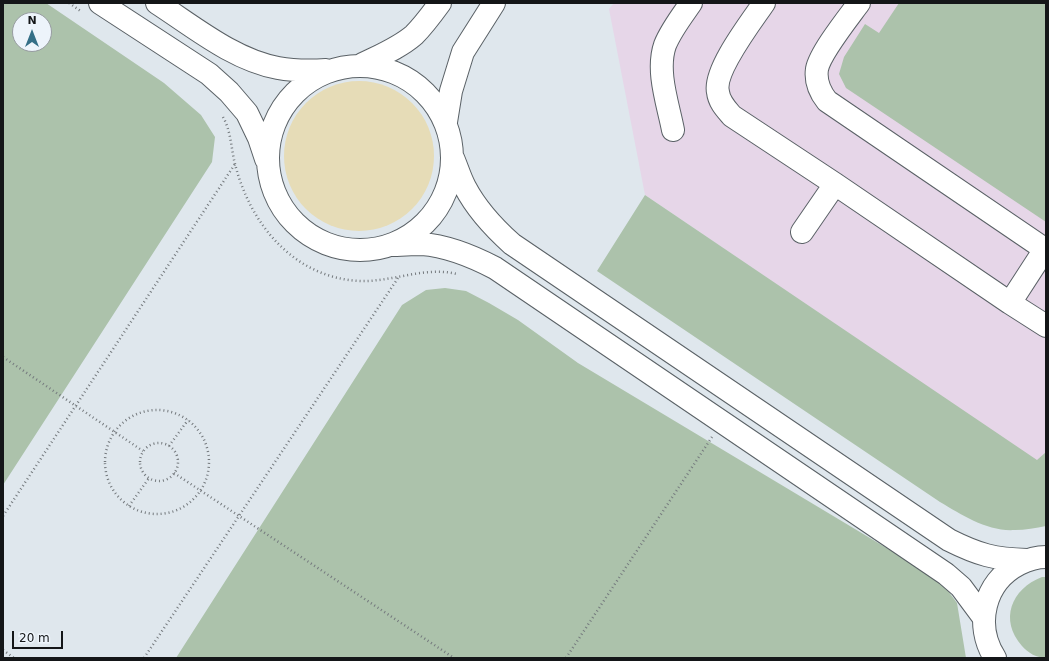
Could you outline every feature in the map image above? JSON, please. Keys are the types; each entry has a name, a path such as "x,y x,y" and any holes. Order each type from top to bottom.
{"street":[{"path":"157,3 228,49 252,61 277,68 303,71 330,70 362,65 388,69 412,81 432,99 446,122 451,139 453,158 449,186 436,212 416,232 390,245"},
{"path":"362,65 396,47 413,35 428,20 440,3"},
{"path":"446,122 451,91 463,52 494,3"},
{"path":"673,130 662,74 662,62 666,44 671,32 691,3"},
{"path":"764,3 722,66 717,81 717,92 722,104 732,116 1046,326"},
{"path":"859,3 821,58 817,69 817,81 821,92 827,101 1046,249 1010,303"},
{"path":"91,7 208,74 229,92 247,113 259,138 267,164 272,188 283,209 299,228 319,241 342,248 367,250 390,245 422,244 445,248 472,256 495,268 946,574 961,587 984,618"},
{"path":"267,164 269,140 276,117 290,97 308,81 330,70"},
{"path":"453,158 464,186 478,208 492,226 512,244 949,540 968,550 1003,559 1036,558"},
{"path":"802,232 835,184"},
{"path":"992,655 985,635 984,618 986,603 992,589 1001,577 1013,567 1036,558"}],"path":[{"path":"69,3 91,7"},
{"path":"220,113 224,119 232,144 235,164 246,199 268,234 301,264 320,273 361,281 438,271 460,274"},
{"path":"3,516 235,164"},
{"path":"144,658 398,277"},
{"path":"3,357 143,451"},
{"path":"148,411 166,411 177,414 188,420 203,436 207,447 209,469 201,490 185,506 168,512 151,513 140,511 130,506 114,491 106,472 106,451 114,432 122,423 132,416 148,411"},
{"path":"169,446 188,420"},
{"path":"566,658 712,436"},
{"path":"157,443 169,446 174,451 177,458 177,466 174,473 168,478 160,481 149,478 142,472 140,464 143,451 149,445 157,443"},
{"path":"174,473 454,658"},
{"path":"130,506 149,478"},
{"path":"3,650 14,658"}],"shaded area":[{"path":"614,3 1046,3 1046,452 1037,461 645,195 609,9"}],"green space":[{"path":"3,3 46,3 164,83 201,115 215,137 212,162 3,485"},
{"path":"899,3 1046,3 1046,222 846,88 839,74 844,57 865,24 879,33"},
{"path":"645,195 1037,460 1046,452 1046,526 1023,530 1005,530 976,522 957,512 597,271"},
{"path":"445,288 466,291 518,320 578,363 940,580 957,603 966,658 176,658 402,305 426,290"},
{"path":"1042,577 1046,577 1046,658 1033,655 1022,646 1015,636 1011,626 1010,616 1016,597 1031,582"}],"sand":[{"path":"366,81 395,89 417,108 426,120 429,127 433,141 433,171 426,192 407,214 395,223 388,226 374,230 352,231 323,223 311,214 296,198 289,185 285,171 284,149 292,120 301,108 317,93 330,86 344,82"}]}
